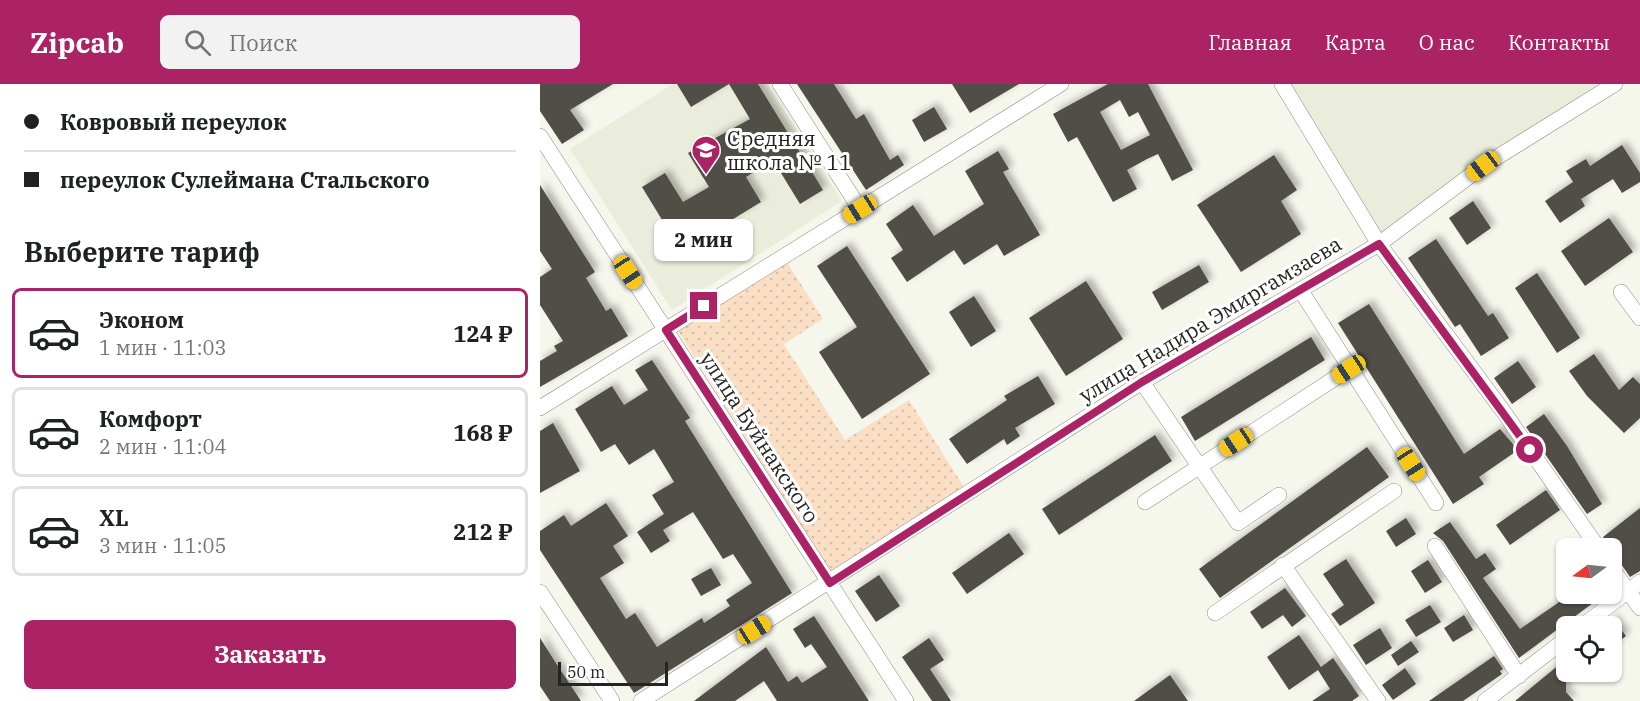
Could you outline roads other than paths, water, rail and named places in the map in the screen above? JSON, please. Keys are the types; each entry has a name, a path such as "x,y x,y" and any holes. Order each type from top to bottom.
{"street":[{"path":"780,84 860,209"},
{"path":"540,408 1061,84"},
{"path":"1282,84 1379,244 1503,411 1591,538"},
{"name":"улица Надира Эмиргамзаева","path":"641,701 830,583 1142,382 1379,244 1483,166 1615,84"},
{"name":"улица Буйнакского","path":"540,136 906,701"},
{"path":"1301,291 1436,502"},
{"path":"1621,292 1640,318"},
{"path":"1145,502 1349,369"},
{"path":"1142,382 1238,523 1279,495"},
{"path":"1215,613 1394,491"},
{"path":"1435,546 1519,676"},
{"path":"1283,565 1378,701"},
{"path":"1622,576 1634,586 1640,608"},
{"path":"1595,616 1634,586"},
{"path":"540,592 612,701"},
{"path":"1485,701 1556,647"}],"place":[{"name":"Средняя школа № 11","path":"706,176"}]}
